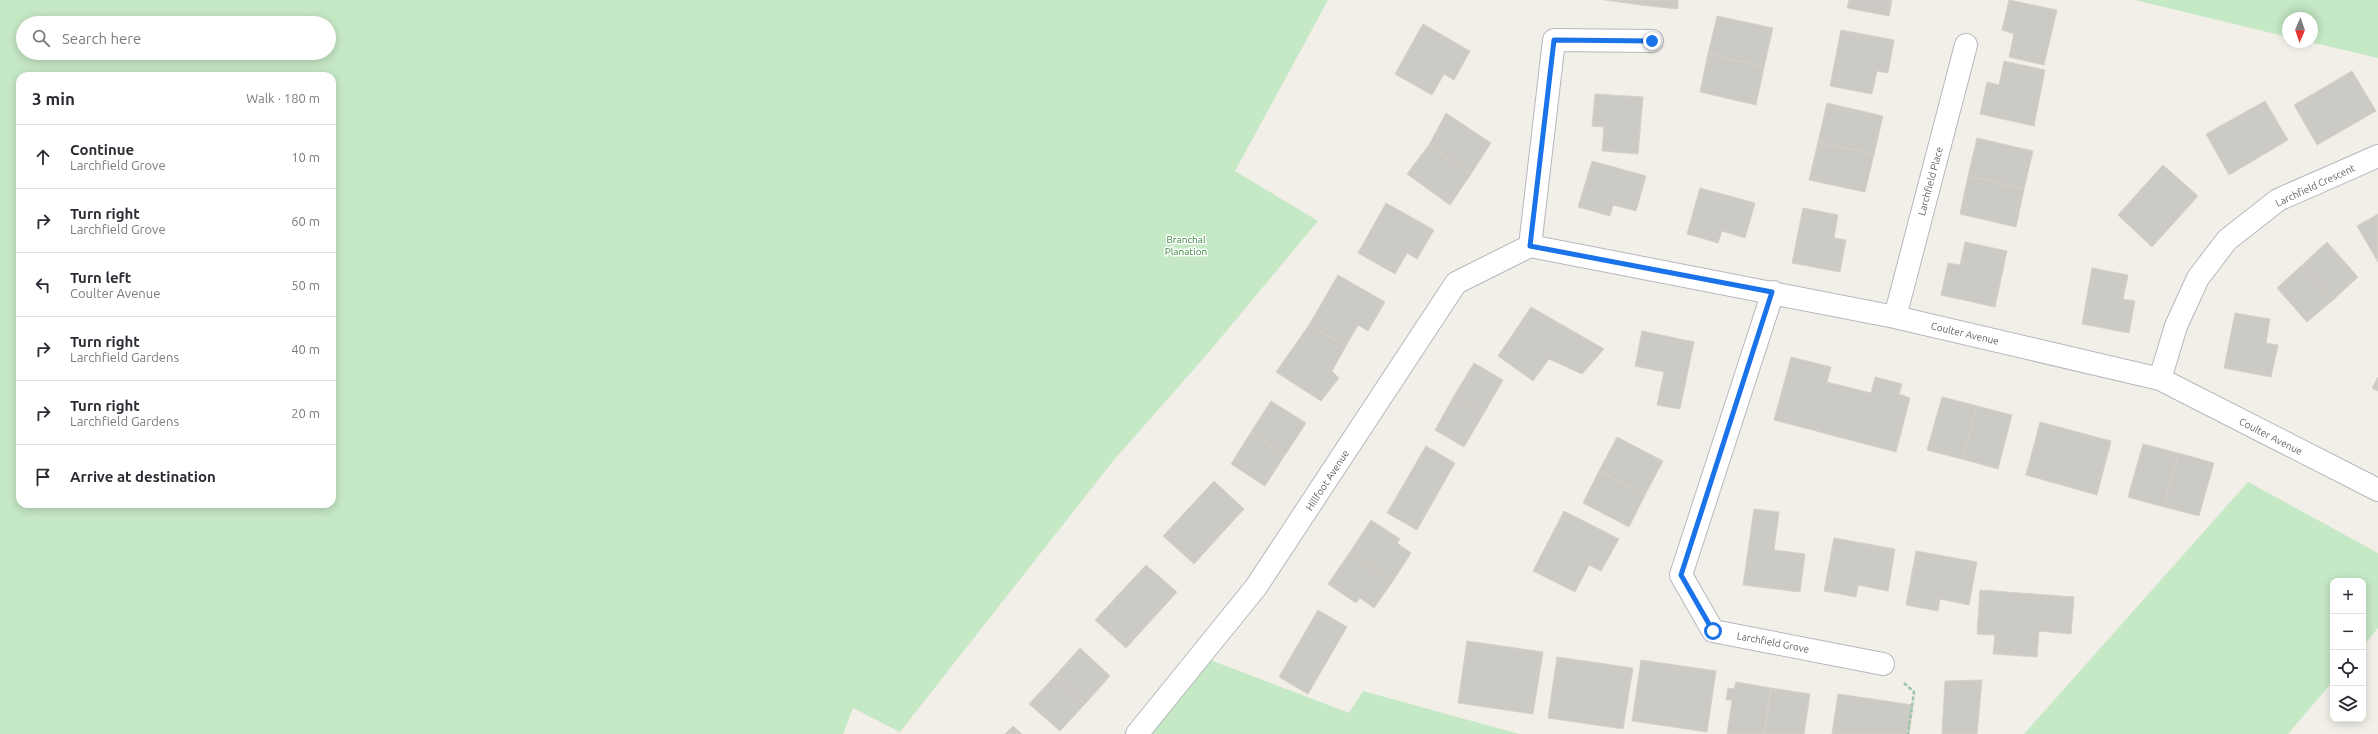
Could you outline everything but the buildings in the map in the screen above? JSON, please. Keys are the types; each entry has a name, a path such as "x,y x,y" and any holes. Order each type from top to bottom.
{"street":[{"path":"1530,246 1554,40 1652,41"},
{"name":"Larchfield Place","path":"1895,317 1966,45"},
{"name":"Larchfield Crescent","path":"2160,379 2176,326 2198,278 2227,240 2278,200 2378,156"},
{"name":"Coulter Avenue","path":"1530,246 1895,317 2160,379 2378,490"},
{"name":"Hillfoot Avenue","path":"1137,734 1256,587 1456,283 1530,246"},
{"name":"Larchfield Grove","path":"1772,292 1681,575 1713,631 1883,664"}],"path":[{"path":"1883,664 1914,692 1908,734"}],"green space":[{"name":"Branchal Planation","path":"0,0 1328,0 1235,171 1318,221 1209,352 1113,461 900,732 853,708 843,734 0,734"},
{"path":"2135,0 2378,0 2378,58 2318,44 2318,12 2282,12 2282,36"},
{"path":"2248,482 2378,553 2378,628 2366,642 2366,578 2330,578 2330,685 2288,734 2024,734"},
{"path":"1200,656 1349,713 1363,691 1519,734 1137,734"}],"route":[{"path":"1652,41 1554,40 1530,246 1772,292 1681,575 1713,631"}]}
